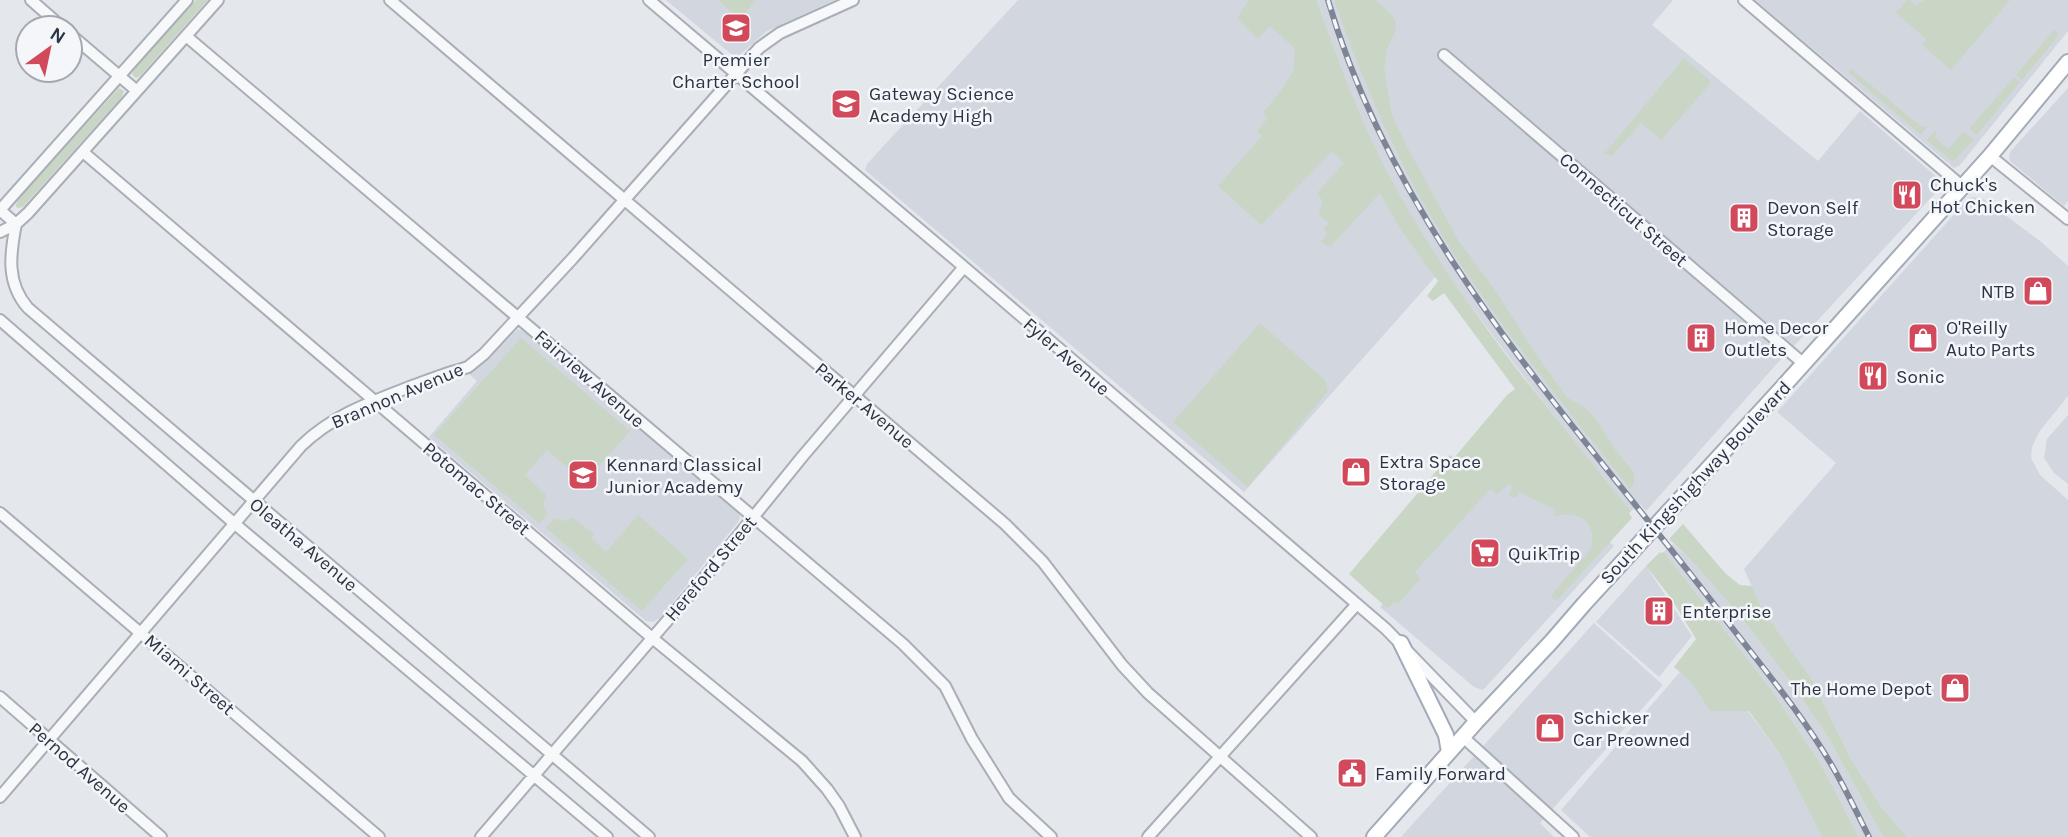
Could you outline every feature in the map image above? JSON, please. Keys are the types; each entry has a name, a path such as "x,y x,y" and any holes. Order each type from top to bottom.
{"main road":[{"name":"South Kingshighway Boulevard","path":"1374,837 1990,156 2068,62"},
{"path":"1401,643 1446,735 1449,752"}],"street":[{"path":"30,0 46,14"},
{"path":"16,223 0,210 187,0"},
{"path":"0,232 16,223 83,152 218,0"},
{"name":"Parker Avenue","path":"390,0 1004,524 1043,562 1122,665 1148,693 1311,837"},
{"name":"Fyler Avenue","path":"649,0 1357,604 1401,643 1476,722"},
{"name":"Brannon Avenue","path":"0,797 301,446 316,432 344,414 375,400 468,367 520,317 759,48 780,33 853,0"},
{"path":"1744,0 1962,187"},
{"name":"Fairview Avenue","path":"186,36 902,644 945,685 972,739 1009,798 1051,837"},
{"path":"84,46 137,91"},
{"name":"Connecticut Street","path":"1444,55 1804,363"},
{"name":"Potomac Street","path":"83,152 652,637 802,761 839,806 855,837"},
{"path":"1990,156 2068,219"},
{"name":"Oleatha Avenue","path":"16,223 11,247 11,274 19,298 28,308 649,837"},
{"name":"Hereford Street","path":"481,837 704,578 964,267"},
{"name":"Oleatha Avenue","path":"3,322 235,524 607,837"},
{"name":"Miami Street","path":"0,513 379,837"},
{"path":"1148,837 1357,604"},
{"name":"Pernod Avenue","path":"0,697 161,837"},
{"path":"1463,737 1573,837"}],"shaded area":[{"name":"Premier Charter School","path":"666,0 835,0 767,31 736,58"},
{"path":"1018,0 1673,0 1652,25 1818,161 1860,111 1941,183 1938,190 1794,346 1667,241 1661,249 1780,352 1782,358 1646,511 1640,504 1631,511 1565,431 1444,267 1244,492 865,170 867,164","holes":["1532,348 1567,397 1585,407 1598,421 1615,449 1634,472 1631,487 1628,487 1537,370"]},
{"path":"1755,0 2068,0 2068,31 1960,165 1954,168"},
{"path":"2068,88 2068,201 2064,206 2009,158 2010,152"},
{"path":"1972,197 1982,198 2040,241 2068,266 2068,396 2039,432 2032,447 2031,458 2040,475 2068,500 2068,837 1907,837 1882,808 1851,759 1811,678 1762,609 1744,569 1836,463 1777,412"},
{"name":"Kennard Classical Junior Academy","path":"518,329 738,512 738,522 660,618 653,622 646,621 429,437 477,381 468,373 491,356"},
{"path":"2068,415 2068,484 2054,473 2044,458 2047,439"},
{"path":"1515,457 1614,546 1483,690 1474,687 1380,607"},
{"path":"1673,544 1690,559 1736,611 1784,673 1828,737 1883,837 1859,837 1820,763 1770,688 1664,552"},
{"path":"1646,566 1692,636 1659,677 1596,622"},
{"path":"1594,623 1663,685 1540,823 1554,837 1401,837"},
{"path":"1680,672 1690,681 1710,711 1748,711 1781,756 1822,837 1590,837 1561,810"}],"green space":[{"path":"196,0 208,0 136,78 132,74 135,68"},
{"path":"718,0 756,0 740,19"},
{"path":"1249,0 1316,0 1361,118 1419,229 1505,353 1631,511 1629,513 1632,518 1557,600 1551,597 1554,592 1591,549 1592,532 1585,520 1579,517 1555,517 1556,510 1519,492 1516,497 1512,497 1509,494 1513,487 1509,484 1497,494 1490,489 1415,572 1420,579 1398,604 1396,602 1387,608 1349,574 1450,455 1454,458 1515,389 1444,293 1433,301 1427,296 1438,281 1401,230 1380,193 1330,247 1321,242 1327,233 1324,229 1329,223 1319,215 1322,200 1317,193 1344,163 1332,151 1261,225 1218,186 1262,136 1257,131 1268,118 1263,113 1293,71 1295,51 1292,46 1270,26 1258,39 1238,19"},
{"path":"1334,0 1375,0 1396,22 1384,69 1392,115 1406,145 1458,240 1495,290 1532,348 1567,397 1585,407 1598,421 1615,449 1634,472 1632,487 1629,488 1516,343 1435,224 1386,130"},
{"path":"1907,0 1916,6 1925,0 2010,0 1951,70 1922,45 1926,39 1896,13"},
{"path":"2054,30 2058,36 2022,80 2016,75"},
{"path":"1684,58 1710,81 1710,84 1661,140 1641,123 1612,156 1604,154"},
{"path":"1850,68 1922,127 1927,126 1921,135 1849,73"},
{"path":"2014,77 2020,82 1977,135 1970,128"},
{"path":"119,88 124,91 122,97 23,207 17,208 18,199"},
{"path":"1935,131 1935,138 1948,149 1963,132 1974,139 1953,162 1927,140"},
{"path":"1260,323 1326,381 1328,391 1248,487 1173,422"},
{"path":"521,338 630,431 590,476 574,462 568,468 547,450 525,475 546,495 543,506 548,514 539,523 434,435"},
{"path":"638,515 688,559 642,611 546,528 554,518 563,521 573,518 594,534 591,538 606,552"},
{"path":"1683,524 1726,574 1740,585 1752,586 1762,609 1811,678 1851,759 1882,808 1907,837 1883,837 1828,737 1784,673 1736,611 1669,539"},
{"path":"1660,552 1664,552 1770,688 1820,763 1859,837 1822,837 1781,756 1749,711 1710,711 1690,681 1674,667 1696,639 1671,598 1646,566"}],"railway":[{"path":"1328,0 1359,87 1398,170 1445,249 1496,325 1551,399 1796,711 1835,771 1869,837"}],"place":[{"name":"Premier Charter School","path":"736,28"},
{"name":"Gateway Science Academy High","path":"846,104"},
{"name":"Chuck's Hot Chicken","path":"1907,195"},
{"name":"Devon Self Storage","path":"1744,218"},
{"name":"NTB","path":"2038,291"},
{"name":"Home Decor Outlets","path":"1701,338"},
{"name":"O'Reilly Auto Parts","path":"1923,338"},
{"name":"Sonic","path":"1873,376"},
{"name":"Extra Space Storage","path":"1356,472"},
{"name":"Kennard Classical Junior Academy","path":"583,475"},
{"name":"QuikTrip","path":"1485,553"},
{"name":"Enterprise","path":"1659,611"},
{"name":"The Home Depot","path":"1955,688"},
{"name":"Schicker Car Preowned","path":"1550,728"},
{"name":"Family Forward","path":"1352,773"}]}
